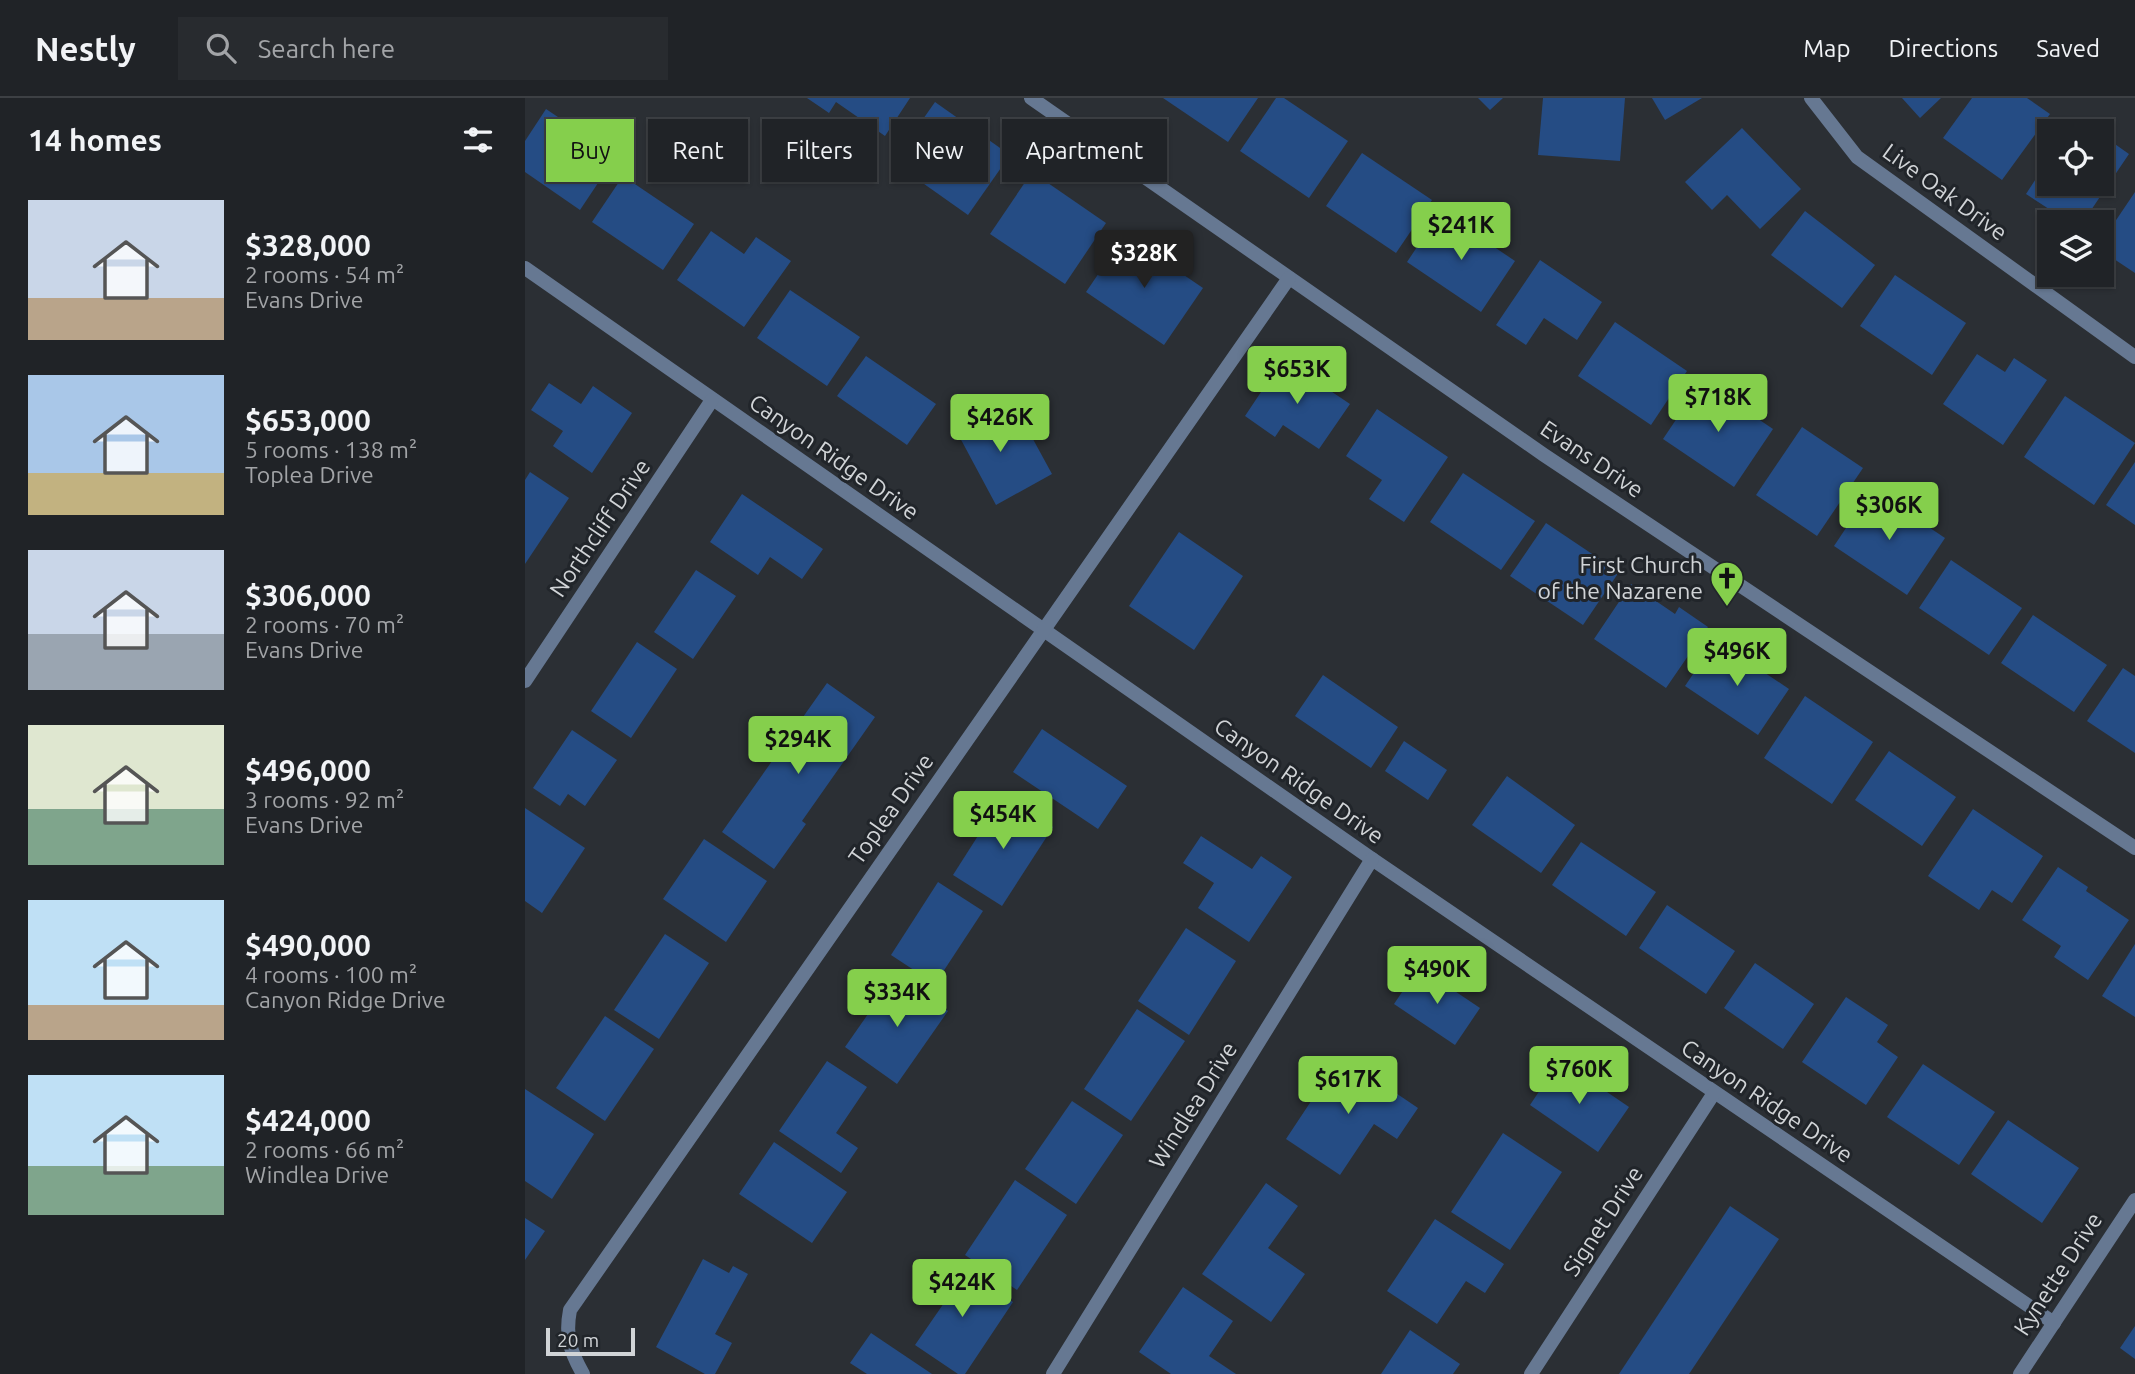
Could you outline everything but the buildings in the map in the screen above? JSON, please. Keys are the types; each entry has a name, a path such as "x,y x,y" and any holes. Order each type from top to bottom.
{"street":[{"name":"Evans Drive","path":"1031,98 1544,455 2135,848"},
{"name":"Live Oak Drive","path":"1811,98 1857,157 2135,358"},
{"name":"Canyon Ridge Drive","path":"525,268 1372,859 2054,1322"},
{"name":"Toplea Drive","path":"583,1374 572,1355 566,1328 570,1310 1289,278"},
{"name":"Northcliff Drive","path":"525,681 712,400"},
{"name":"Windlea Drive","path":"1053,1374 1372,859"},
{"name":"Signet Drive","path":"1531,1374 1714,1093"},
{"name":"Kynette Drive","path":"2020,1374 2135,1200"}],"place":[{"name":"First Church of the Nazarene","path":"1727,608"}]}
